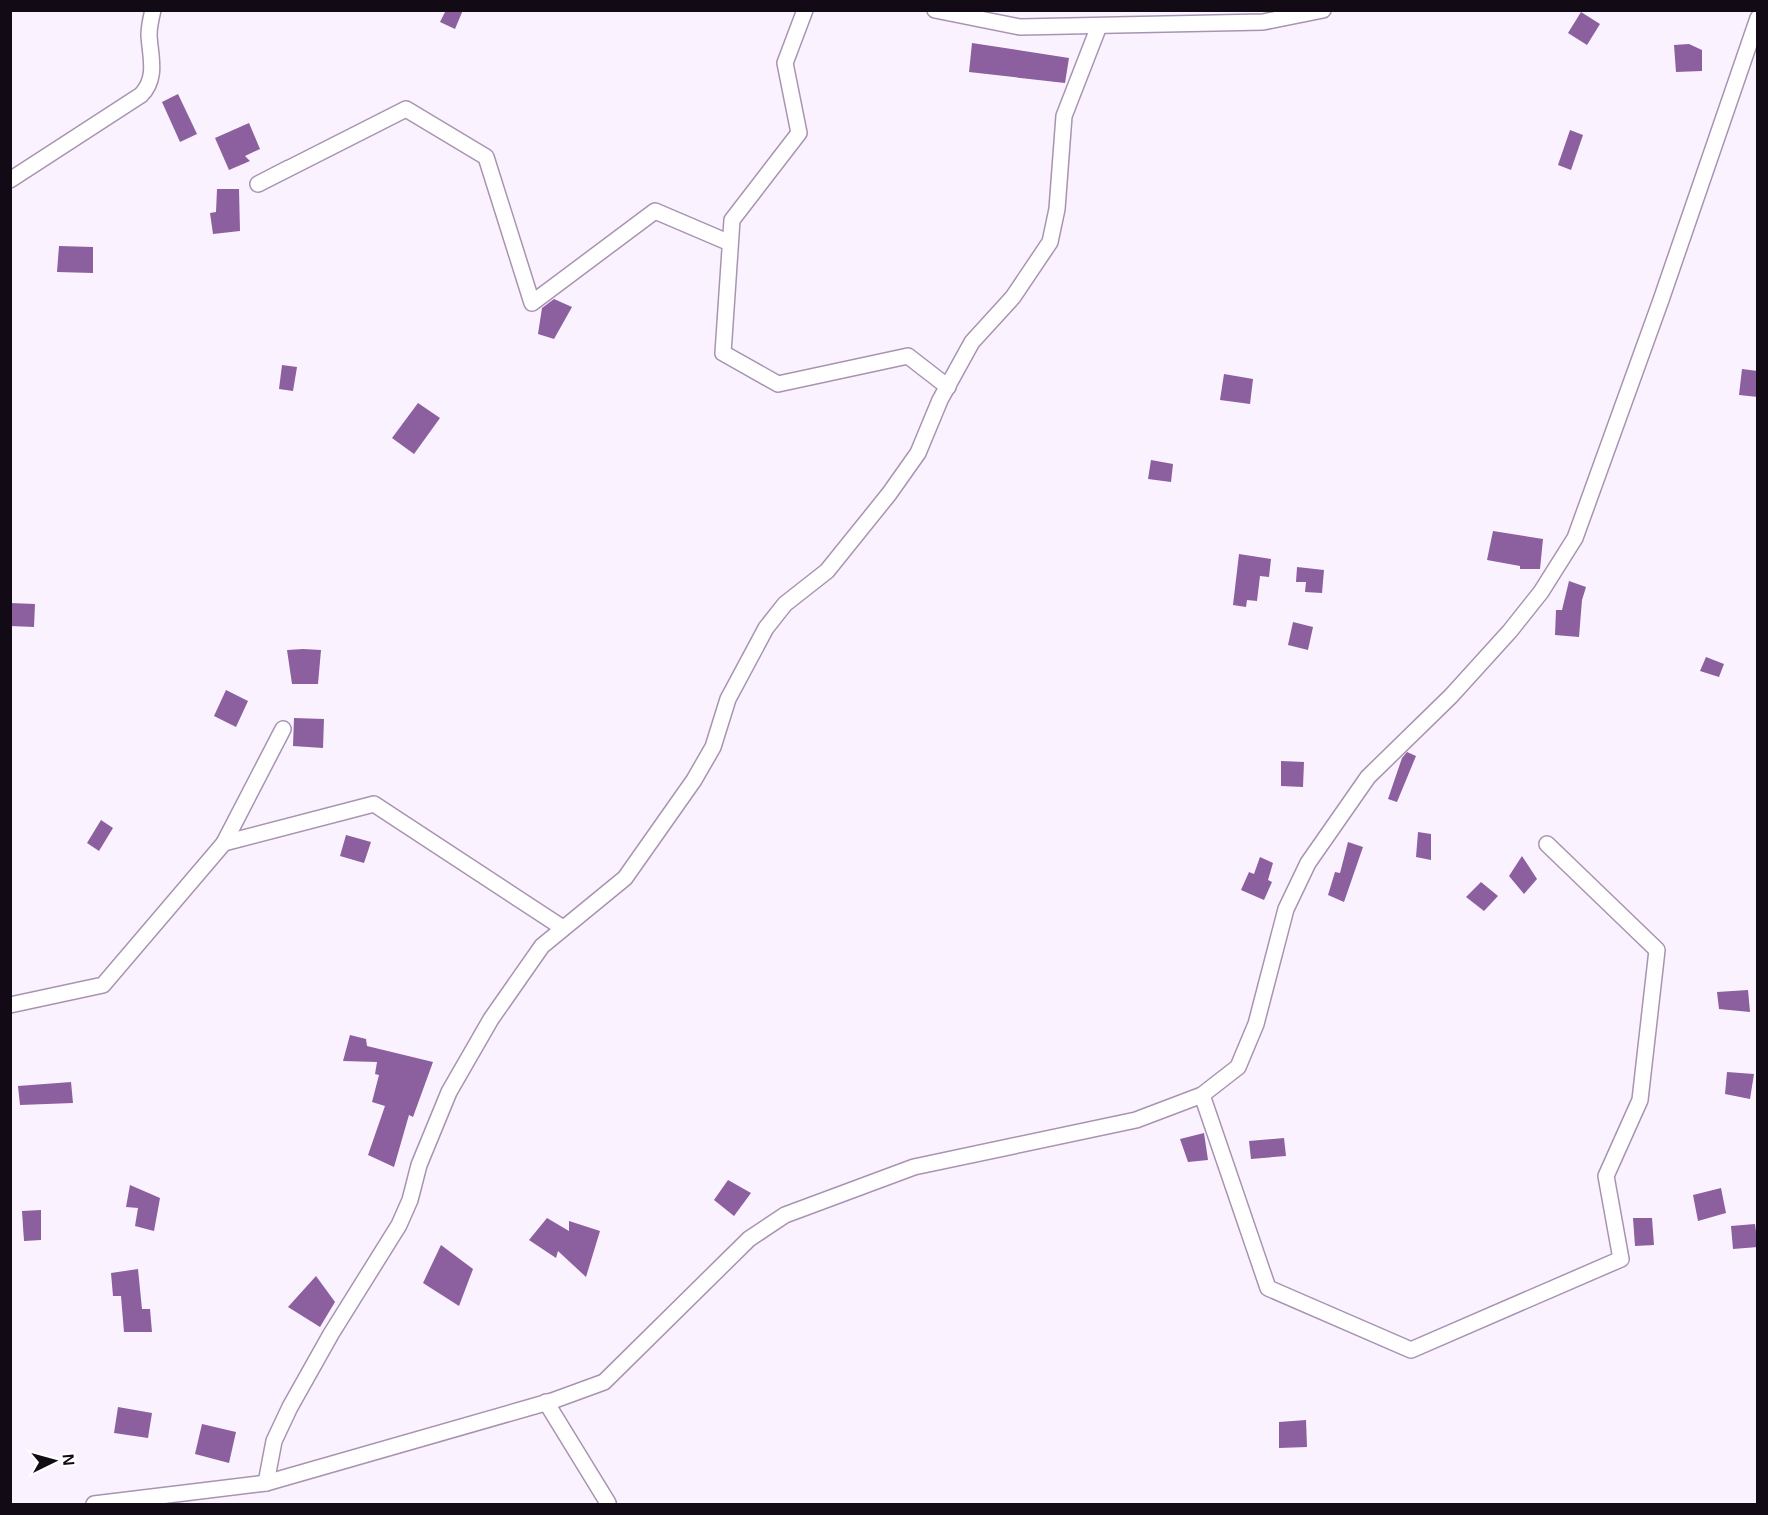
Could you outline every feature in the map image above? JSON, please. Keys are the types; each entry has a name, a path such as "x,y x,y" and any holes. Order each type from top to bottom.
{"street":[{"path":"10,180 141,95 149,87 152,71 149,31 153,10"},
{"path":"805,10 785,63 799,133 732,220 723,353 778,384 908,356 948,387"},
{"path":"935,10 1020,27 1263,22 1323,10"},
{"path":"94,1504 266,1483 546,1402 604,1382 749,1239 785,1215 914,1167 1136,1120 1202,1095 1238,1067 1256,1024 1286,909 1308,863 1368,777 1450,696 1535,600 1575,538 1661,300 1758,18"},
{"path":"266,1483 274,1441 290,1407 331,1334 399,1225 410,1200 419,1165 449,1092 491,1019 542,946 625,878 694,780 713,747 728,699 765,628 785,604 828,571 889,494 918,453 948,387 972,342 1013,297 1050,242 1058,209 1064,116 1099,26"},
{"path":"289,168 258,184 406,110 486,157 532,303 655,211 730,243"},
{"path":"10,1005 103,985 224,843 283,729"},
{"path":"224,843 374,804 563,928"},
{"path":"1202,1095 1268,1288 1411,1350 1621,1259 1606,1176 1640,1100 1657,950 1547,844"},
{"path":"546,1402 608,1503"}],"building":[{"path":"446,10 463,10 455,29 440,22"},
{"path":"1581,12 1600,24 1587,45 1568,33"},
{"path":"972,43 1069,58 1065,83 969,72"},
{"path":"1689,44 1702,50 1702,71 1676,72 1674,45"},
{"path":"178,94 197,134 180,142 162,102"},
{"path":"249,123 260,149 245,156 250,161 229,170 215,138"},
{"path":"1570,130 1583,135 1571,170 1558,165"},
{"path":"217,189 239,189 240,231 213,234 210,213 216,212"},
{"path":"59,246 93,247 93,273 57,272"},
{"path":"554,299 572,307 554,339 538,334 542,308"},
{"path":"282,365 297,367 293,391 279,389"},
{"path":"1742,369 1758,371 1758,397 1739,395"},
{"path":"1224,374 1253,379 1250,404 1220,400"},
{"path":"418,403 440,418 414,454 392,438"},
{"path":"1151,460 1173,464 1171,482 1148,479"},
{"path":"1493,531 1543,539 1540,569 1520,569 1520,566 1487,560"},
{"path":"1239,554 1271,559 1269,577 1260,576 1257,601 1247,600 1246,607 1233,605"},
{"path":"1297,567 1324,570 1322,593 1305,592 1306,582 1296,582"},
{"path":"1569,581 1586,587 1582,600 1579,637 1555,635 1556,610 1562,610"},
{"path":"10,603 35,604 34,627 10,626"},
{"path":"1293,622 1313,627 1308,650 1288,645"},
{"path":"287,650 321,650 318,684 292,684"},
{"path":"1706,657 1724,664 1719,677 1700,671"},
{"path":"226,690 248,701 236,727 214,716"},
{"path":"294,718 324,719 323,748 293,746"},
{"path":"1407,752 1416,756 1397,802 1388,799 1402,758"},
{"path":"1281,761 1304,762 1303,787 1281,786"},
{"path":"101,820 113,828 99,851 87,843"},
{"path":"1418,832 1431,834 1431,860 1416,857"},
{"path":"346,835 371,842 364,863 340,856"},
{"path":"1348,842 1363,847 1344,902 1328,895 1335,872 1340,873"},
{"path":"1522,856 1537,879 1524,894 1509,876"},
{"path":"1260,857 1273,863 1268,880 1272,882 1264,900 1241,890 1249,872 1254,874"},
{"path":"1481,882 1498,896 1484,911 1466,897"},
{"path":"1748,990 1750,1012 1719,1009 1717,992"},
{"path":"350,1035 366,1039 367,1046 433,1062 413,1117 409,1115 394,1167 368,1155 385,1106 372,1102 379,1075 375,1074 377,1062 343,1061"},
{"path":"1727,1072 1754,1074 1750,1099 1725,1094"},
{"path":"71,1082 73,1103 20,1105 18,1086"},
{"path":"1204,1133 1208,1160 1188,1162 1180,1139"},
{"path":"1284,1138 1286,1156 1251,1159 1249,1141"},
{"path":"728,1180 751,1193 734,1216 714,1200"},
{"path":"130,1185 160,1198 154,1231 135,1226 138,1208 126,1207"},
{"path":"1721,1188 1726,1213 1698,1221 1693,1195"},
{"path":"41,1210 41,1240 24,1241 22,1211"},
{"path":"547,1218 569,1231 569,1221 600,1231 586,1277 558,1251 556,1258 529,1240"},
{"path":"1633,1218 1652,1218 1654,1245 1635,1246"},
{"path":"1755,1224 1758,1247 1733,1249 1731,1226"},
{"path":"441,1245 473,1269 459,1306 423,1283"},
{"path":"138,1269 142,1309 150,1309 152,1332 124,1332 121,1296 113,1296 111,1273"},
{"path":"316,1276 335,1302 320,1327 288,1307"},
{"path":"118,1407 152,1413 148,1438 114,1433"},
{"path":"1306,1420 1307,1447 1279,1448 1279,1422"},
{"path":"202,1424 236,1432 229,1463 195,1454"}]}
